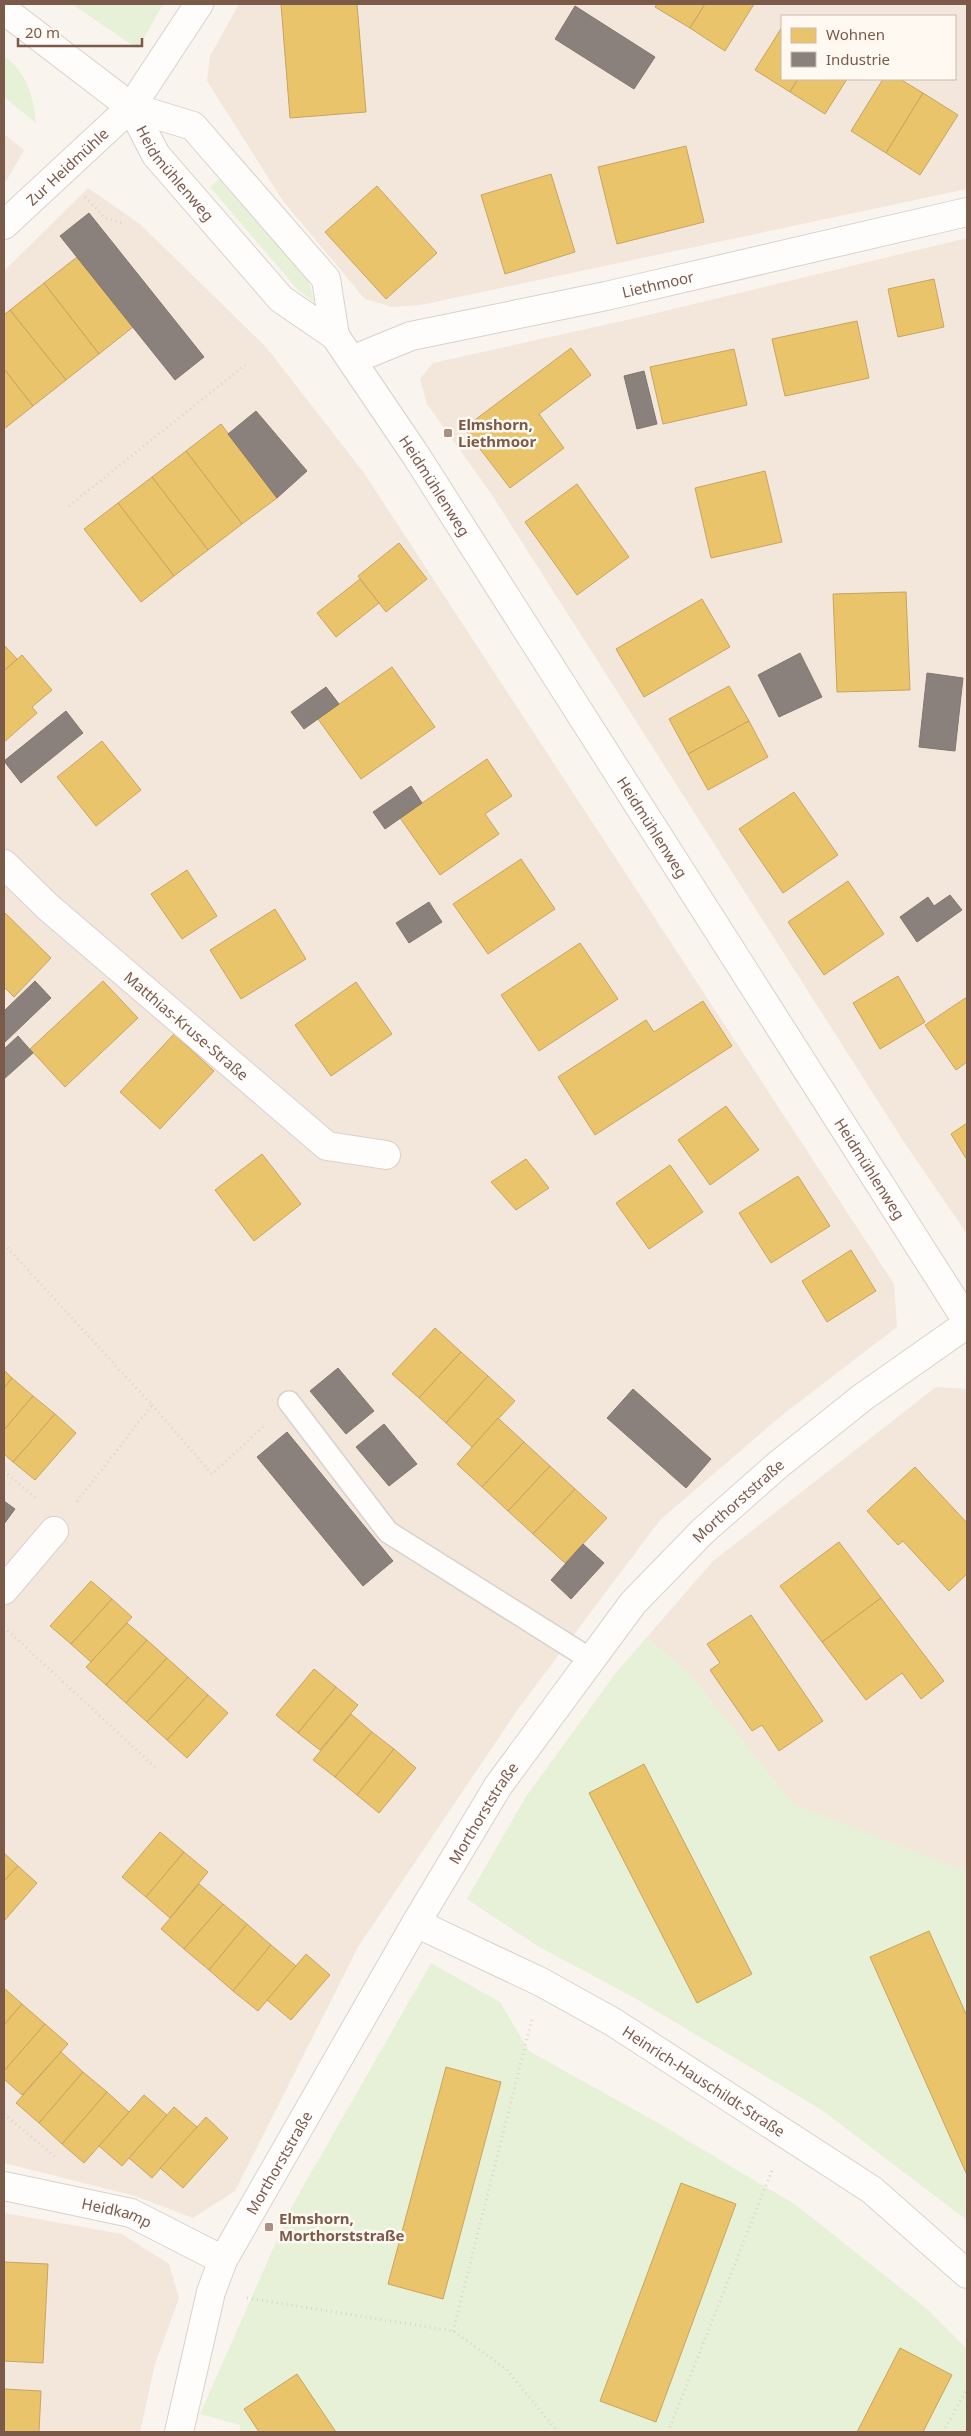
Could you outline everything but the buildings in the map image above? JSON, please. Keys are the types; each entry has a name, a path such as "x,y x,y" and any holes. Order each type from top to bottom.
{"street":[{"name":"Zur Heidmühle","path":"4,225 131,107 199,4"},
{"name":"Heidmühlenweg","path":"4,10 131,107 193,126 326,279 336,336"},
{"name":"Heidmühlenweg","path":"131,107 156,155 281,299 336,336 426,471 967,1322"},
{"name":"Liethmoor","path":"352,360 411,336 606,296 967,212"},
{"name":"Matthias-Kruse-Straße","path":"4,864 48,907 327,1146 386,1155"},
{"name":"Morthorststraße","path":"179,2432 211,2292 223,2260 416,1923 498,1786 633,1603 703,1531 779,1464 863,1397 967,1322"},
{"path":"4,1590 54,1531"},
{"name":"Heinrich-Hauschildt-Straße","path":"416,1923 542,1982 613,2022 787,2133 872,2190 967,2274"},
{"name":"Heidkamp","path":"4,2186 131,2214 223,2260"}],"lane":[{"path":"289,1402 388,1532 590,1659"}],"path":[{"path":"61,172 105,218 122,222"},
{"path":"69,506 245,365"},
{"path":"4,1244 152,1405 212,1474 289,1402"},
{"path":"4,1471 39,1502 54,1531 152,1405"},
{"path":"4,1627 157,1769"},
{"path":"453,2331 542,1982"},
{"path":"668,2432 787,2133"},
{"path":"211,2292 453,2331 506,2369 558,2432"},
{"path":"943,2432 967,2389"}],"shaded area":[{"path":"239,4 967,4 967,189 421,305 392,307 365,299 283,201 207,81 210,56"},
{"path":"4,134 24,150 4,185"},
{"path":"88,188 140,224 266,347 364,473 894,1284 897,1327 781,1416 660,1520 518,1709 358,1947 235,2191 193,2218 135,2196 4,2163 4,271"},
{"path":"967,238 967,1234 904,1142 492,495 427,404 420,379 433,363 636,318"},
{"path":"936,1387 967,1389 967,2220 822,2110 635,1998 538,1946 467,1899 526,1797 616,1673 713,1561"},
{"path":"4,2213 122,2234 169,2264 179,2298 155,2364 140,2432 4,2432"}],"green space":[{"path":"72,4 163,4 138,49"},
{"path":"4,56 18,70 28,85 36,123 4,97"},
{"path":"219,179 308,280 315,303 297,289 210,187"},
{"path":"647,1637 691,1675 793,1804 967,1872 967,2220 822,2110 635,1998 538,1946 467,1899 526,1797 616,1673"},
{"path":"431,1963 500,2002 529,2051 660,2124 796,2205 927,2309 967,2349 967,2432 240,2432 240,2425 200,2414 292,2206"}],"place":[{"name":"Elmshorn, Liethmoor","path":"448,433"},
{"name":"Elmshorn, Morthorststraße","path":"269,2227"}]}
